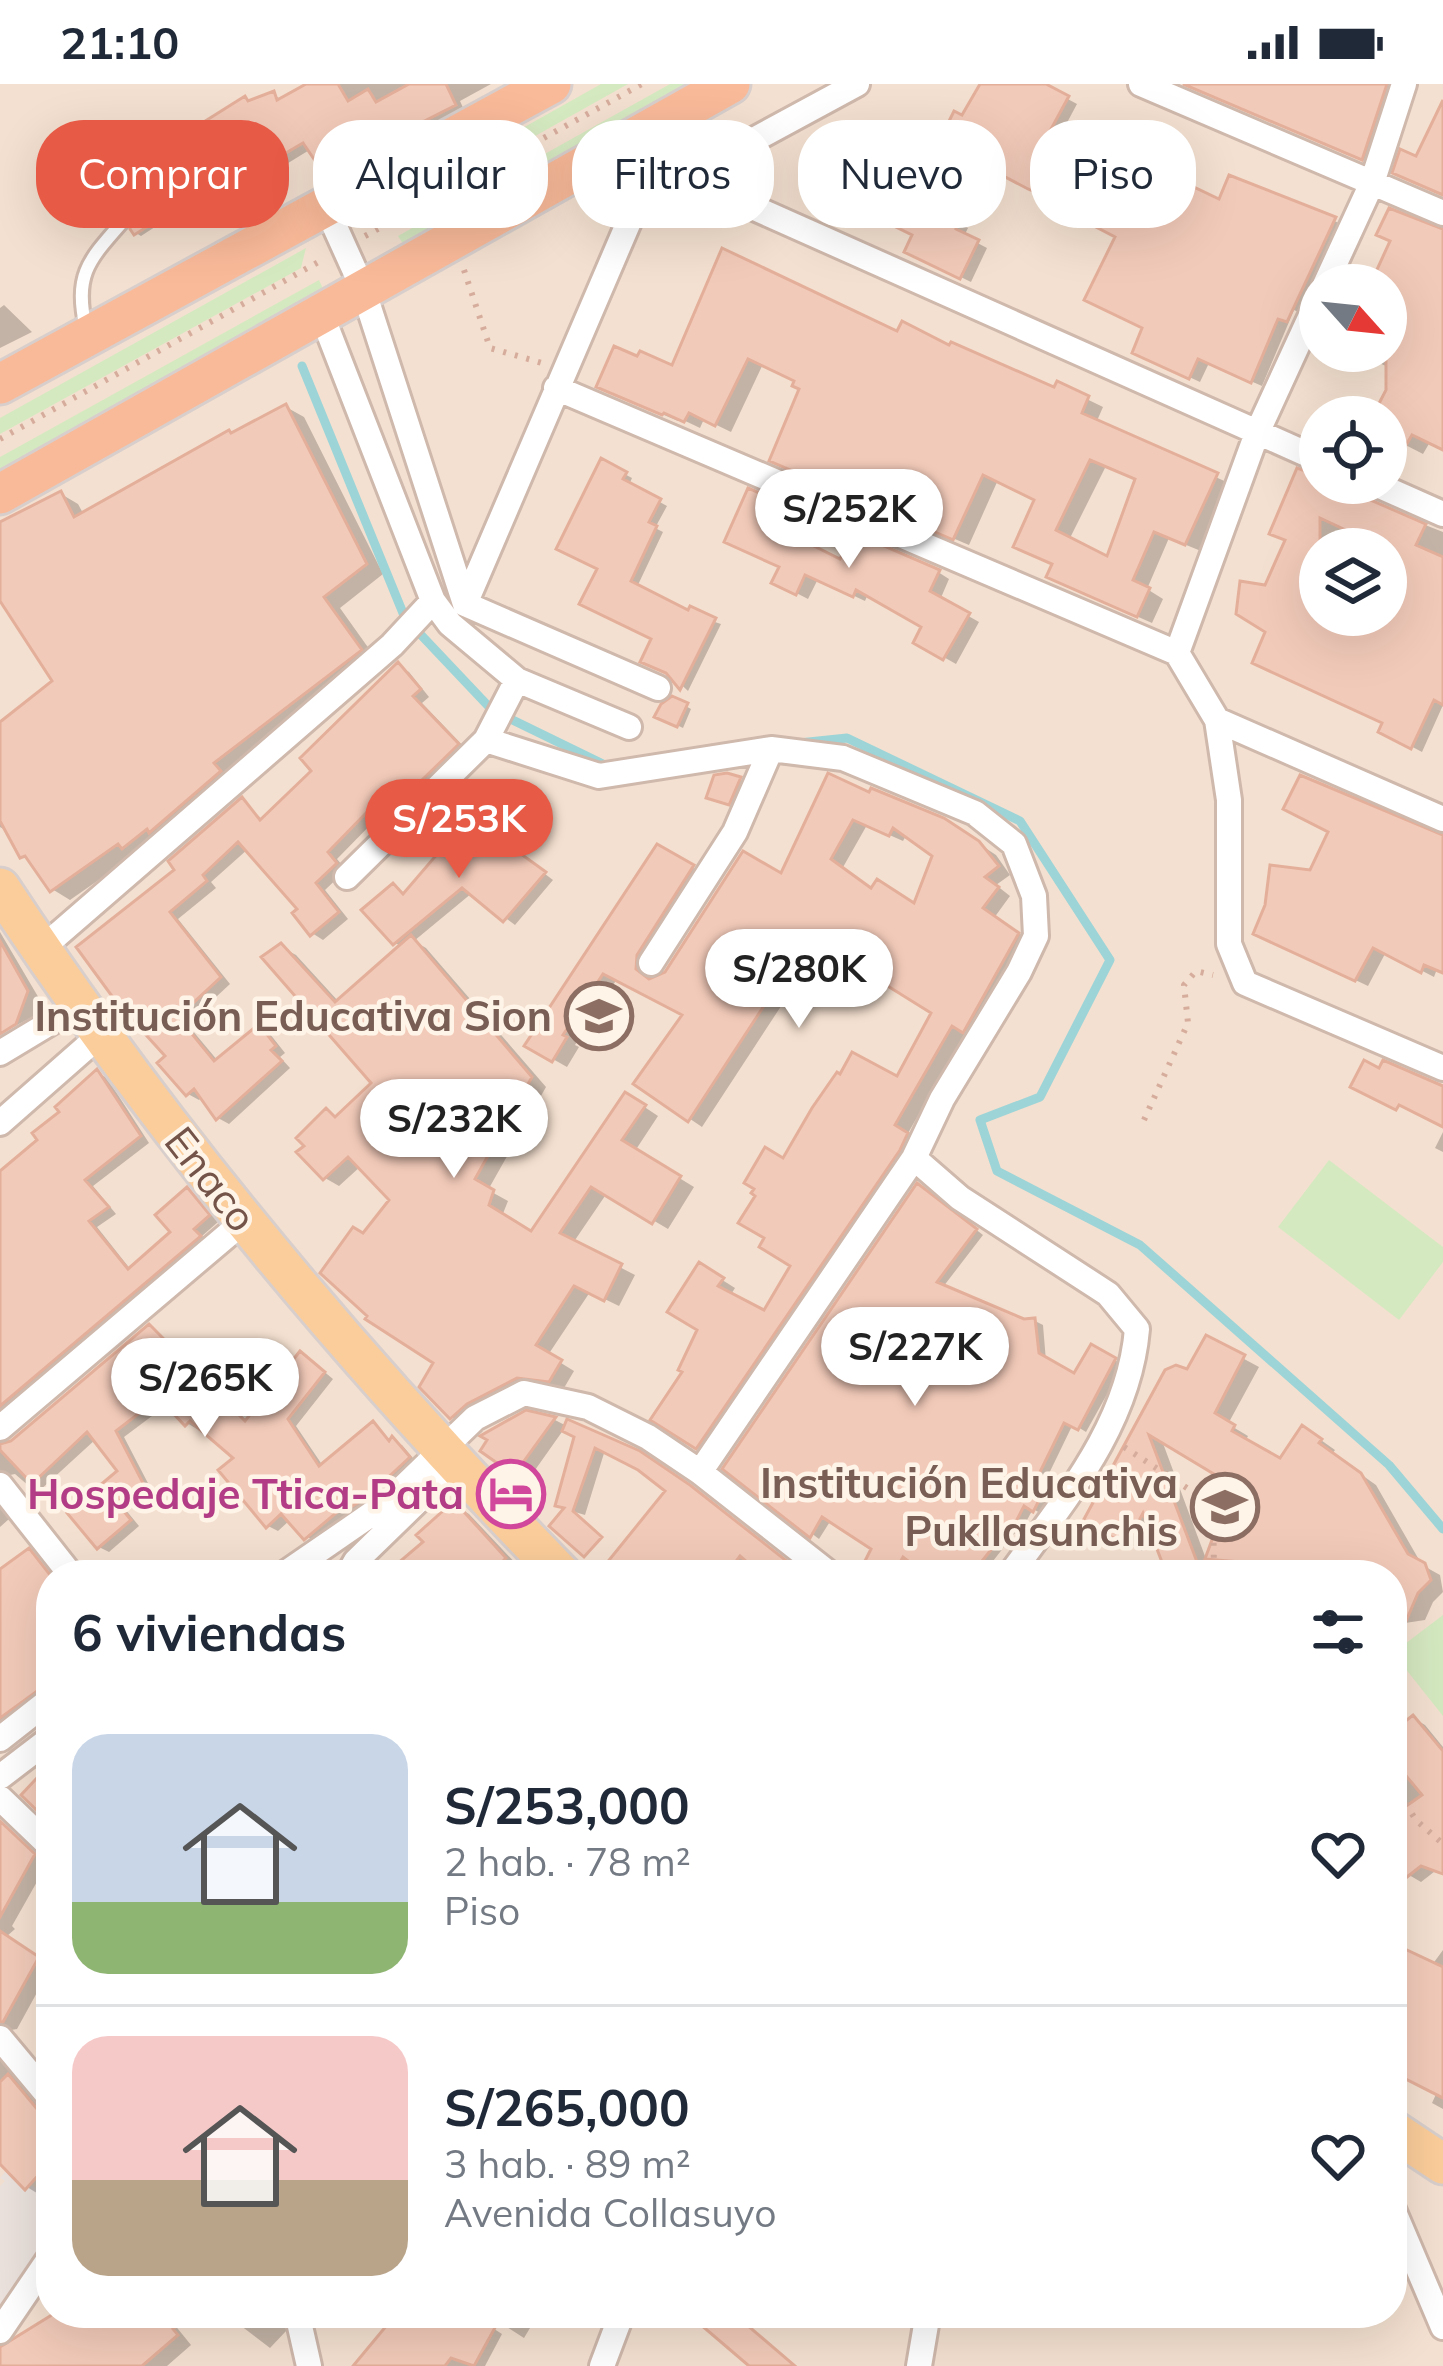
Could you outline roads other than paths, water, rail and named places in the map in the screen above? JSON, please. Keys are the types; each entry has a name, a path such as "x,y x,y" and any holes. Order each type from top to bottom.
{"highway":[{"path":"484,120 550,84"},
{"path":"0,494 730,84"},
{"path":"0,383 313,214"}],"main road":[{"name":"Enaco","path":"0,888 89,1021 243,1222 452,1461 548,1560"},
{"path":"1407,2140 1443,2164"}],"street":[{"path":"774,129 857,84"},
{"path":"1141,84 1443,213"},
{"path":"1335,264 1372,183 1404,84"},
{"path":"774,217 1299,451"},
{"path":"335,228 363,290 465,604 658,688"},
{"path":"465,604 627,228"},
{"path":"321,313 430,604 515,684 629,727"},
{"path":"1177,653 1257,433 1299,342"},
{"path":"560,378 1177,653 1217,720 1229,800 1229,944 1246,983 1443,1068"},
{"path":"1407,498 1443,514"},
{"path":"40,950 392,645 430,604"},
{"path":"347,877 486,737 515,684"},
{"path":"1217,720 1443,819"},
{"path":"486,737 599,776 771,749 843,758 975,813 1014,844 1034,896 1036,936 942,1099 914,1158 700,1472"},
{"path":"651,963 735,832 771,749"},
{"path":"0,1053 89,1021"},
{"path":"0,1123 89,1021"},
{"path":"914,1158 960,1198 1108,1294 1137,1329 1134,1364 1107,1436 1020,1560"},
{"path":"0,1428 243,1222"},
{"path":"357,1560 430,1489 475,1418 524,1394 588,1407 648,1437 812,1560"},
{"path":"305,1560 452,1461"},
{"path":"0,1485 59,1560"},
{"path":"0,1739 36,1711"},
{"path":"0,1777 36,1749"},
{"path":"0,1798 36,1833"},
{"path":"0,2038 36,2074"},
{"path":"1407,2242 1443,2327"},
{"path":"0,2331 36,2277"},
{"path":"301,2328 310,2366"},
{"path":"602,2366 616,2328"},
{"path":"919,2366 925,2328"}],"lane":[{"path":"88,336 78,293 93,256 117,228"},
{"path":"270,228 275,235"}],"waterway":[{"path":"302,366 405,618 492,710 605,765"},
{"path":"799,743 847,738 1020,821 1110,960 1040,1097 980,1120 997,1171 1140,1245 1389,1465 1443,1529"}],"place":[{"name":"Institución Educativa Sion","path":"599,1016"},
{"name":"Hospedaje Ttica-Pata","path":"511,1494"},
{"name":"Institución Educativa Pukllasunchis","path":"1225,1507"}]}
